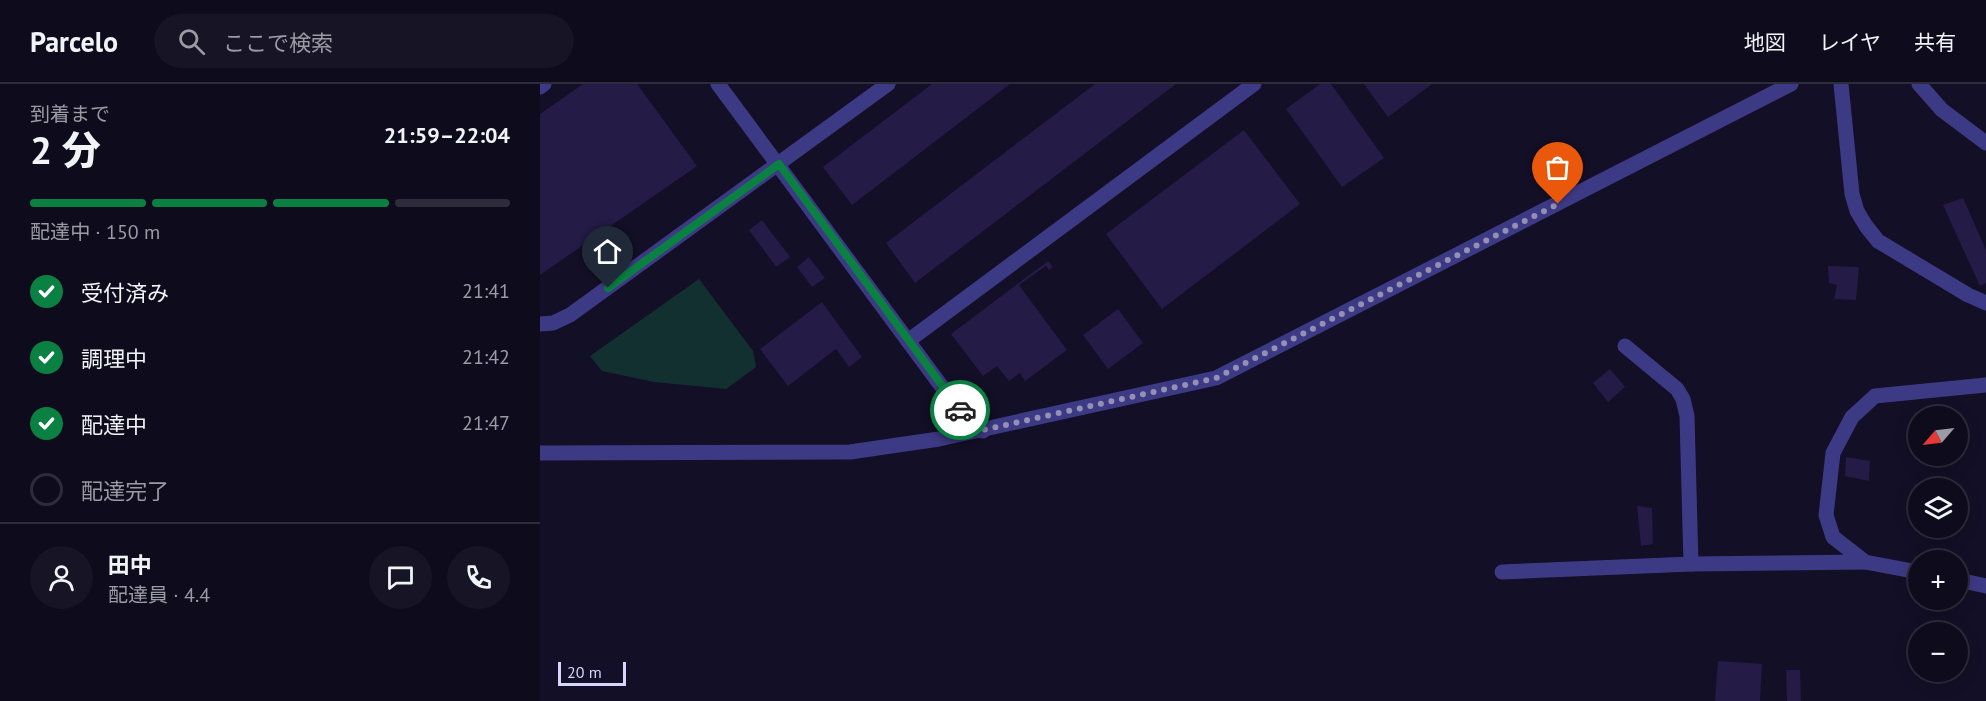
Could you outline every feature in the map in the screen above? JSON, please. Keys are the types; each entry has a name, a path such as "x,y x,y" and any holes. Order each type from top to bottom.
{"lane":[{"path":"540,87 544,84"},
{"path":"718,84 960,410 983,430"},
{"path":"540,324 553,323 570,315 888,84"},
{"path":"908,341 1254,84"},
{"path":"540,453 850,452 939,440 1216,378 1791,84"},
{"path":"1841,84 1852,194 1857,211 1866,226 1878,240 1968,295 1985,302"},
{"path":"1919,84 1942,110 1986,142"},
{"path":"1625,346 1677,389 1683,399 1687,416 1691,564"},
{"path":"1865,562 1833,537 1826,514 1833,453 1852,417 1875,396 1986,384"},
{"path":"1502,572 1691,564 1865,562 1908,570"},
{"path":"1968,582 1986,586"}],"green space":[{"path":"699,279 753,351 756,367 726,389 654,382 602,371 590,356"}],"building":[{"path":"583,84 637,84 697,166 540,275 540,114"},
{"path":"932,84 1010,84 852,205 823,167"},
{"path":"1095,84 1176,84 915,283 886,243"},
{"path":"1320,84 1331,84 1384,158 1342,187 1286,109"},
{"path":"1364,84 1432,84 1388,117"},
{"path":"1244,130 1300,204 1162,309 1106,234"},
{"path":"1963,198 1986,250 1986,283 1980,286 1943,205"},
{"path":"762,220 790,257 776,267 749,230"},
{"path":"809,257 825,278 812,287 797,267"},
{"path":"1048,261 1053,267 1049,270 1046,266 1019,285 1067,350 1025,381 1020,373 1009,381 997,366 983,376 951,334"},
{"path":"1828,266 1859,267 1856,300 1834,299 1837,285 1829,283"},
{"path":"822,302 862,357 849,367 836,349 788,386 760,349"},
{"path":"1118,309 1143,343 1108,369 1083,335"},
{"path":"1610,369 1625,387 1608,402 1593,383"},
{"path":"1846,457 1870,461 1869,481 1845,476"},
{"path":"1637,506 1652,508 1653,544 1641,546"},
{"path":"1718,661 1762,664 1760,701 1715,701"},
{"path":"1786,670 1800,670 1801,701 1787,701"}],"way so far":[{"path":"960,410 983,430 1216,378 1558,204"}],"route":[{"path":"608,288 779,164 960,410"}]}
